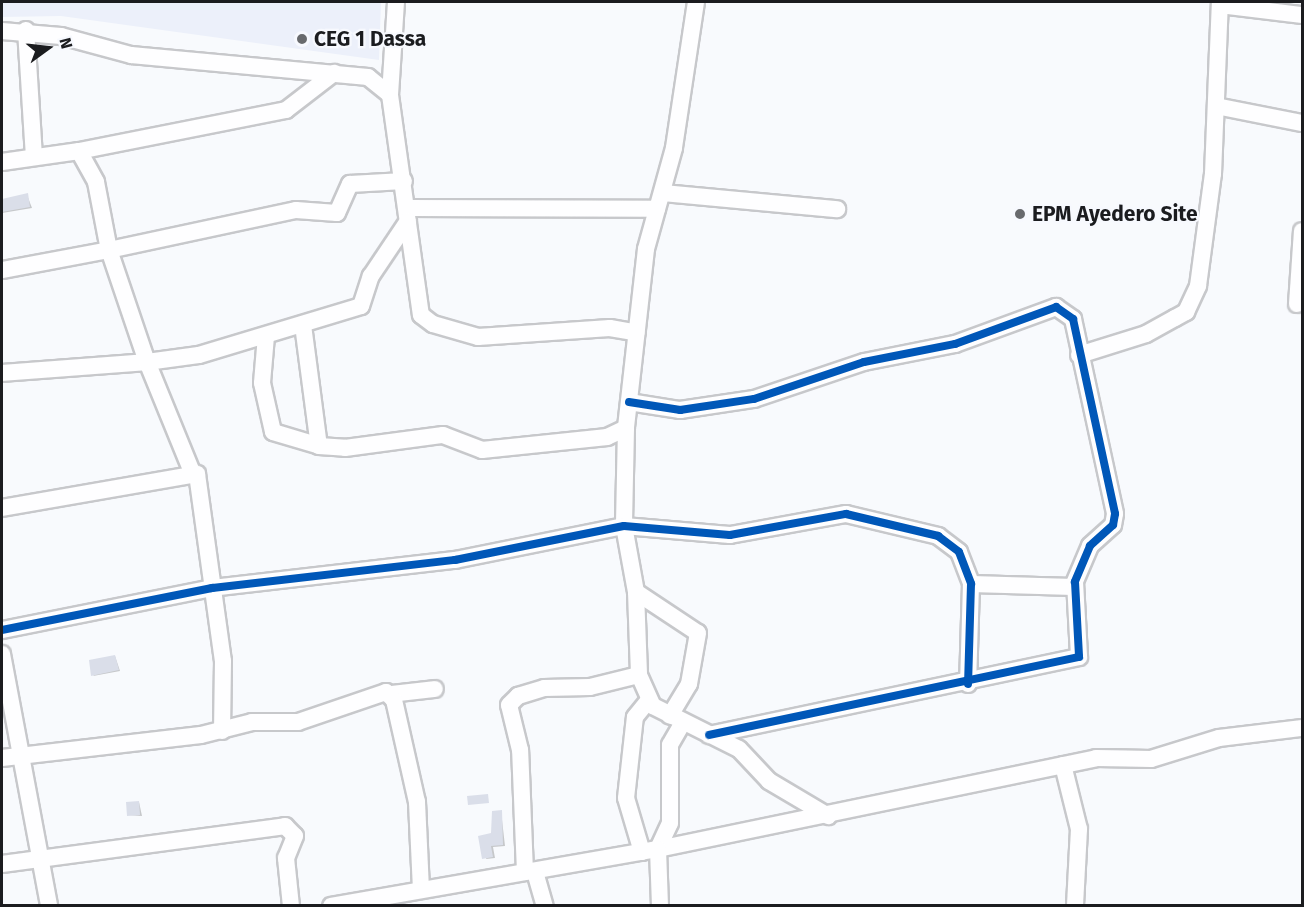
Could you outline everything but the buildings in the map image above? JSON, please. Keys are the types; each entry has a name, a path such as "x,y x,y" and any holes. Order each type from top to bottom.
{"street":[{"path":"696,2 693,46 660,201 646,249 626,428 624,526 636,592 639,675 648,701 676,720 739,749 769,781 828,816"},
{"path":"394,3 390,95 404,180 421,315 427,322 478,337 610,328 636,333"},
{"path":"1079,355 1146,334 1186,312 1198,286 1216,106 1220,3 1302,15"},
{"path":"2,31 26,30 131,56 368,77 393,65"},
{"path":"26,30 34,157"},
{"path":"2,162 79,151 286,110 334,73"},
{"path":"368,77 390,95"},
{"path":"1216,106 1302,123"},
{"path":"79,151 96,182 109,250 147,362 192,472 200,478 212,588 223,661 222,731"},
{"path":"2,270 296,210 337,213 350,184 404,180"},
{"path":"408,214 660,201 837,209"},
{"path":"2,374 147,362 267,336 360,306 371,276 408,214"},
{"path":"1297,304 1302,231"},
{"path":"629,402 680,410 754,399 864,362 955,344 1056,307 1073,319 1114,514 1113,525 1090,546 1074,587 1079,657 968,684 709,735"},
{"path":"303,325 317,445"},
{"path":"267,336 262,383 273,432 317,445 345,448 443,435 482,450 607,437 626,428"},
{"path":"2,508 192,472"},
{"path":"2,630 212,588 444,562 624,526 730,535 846,514 949,541 971,584 968,684"},
{"path":"971,584 1074,587"},
{"path":"636,592 698,633 689,684 670,745 670,823 650,850"},
{"path":"2,654 49,906"},
{"path":"545,906 530,872 520,750 509,705 518,696 544,688 573,689 639,675"},
{"path":"2,758 222,731 252,722 298,722 379,692 391,694 435,688"},
{"path":"391,694 417,802 421,889"},
{"path":"648,701 635,717 626,798 650,850 660,906"},
{"path":"332,906 530,872 828,816 1096,758 1151,759 1219,738 1302,728"},
{"path":"1064,765 1079,829 1075,906"},
{"path":"2,864 40,857 285,826 295,836 286,858 291,906"}],"shaded area":[{"name":"CEG 1 Dassa","path":"2,2 381,2 379,60 61,16 2,17"}],"cycle path":[{"path":"629,402 680,410 754,399 864,362 955,344 1056,307 1073,319 1115,514 1113,525 1090,546 1075,582 1079,657 709,735"},
{"path":"2,630 212,588 455,560 624,526 730,535 846,514 938,536 959,552 971,584 968,684"}],"place":[{"name":"CEG 1 Dassa","path":"302,39"},
{"name":"EPM Ayedero Site","path":"1020,214"}]}
